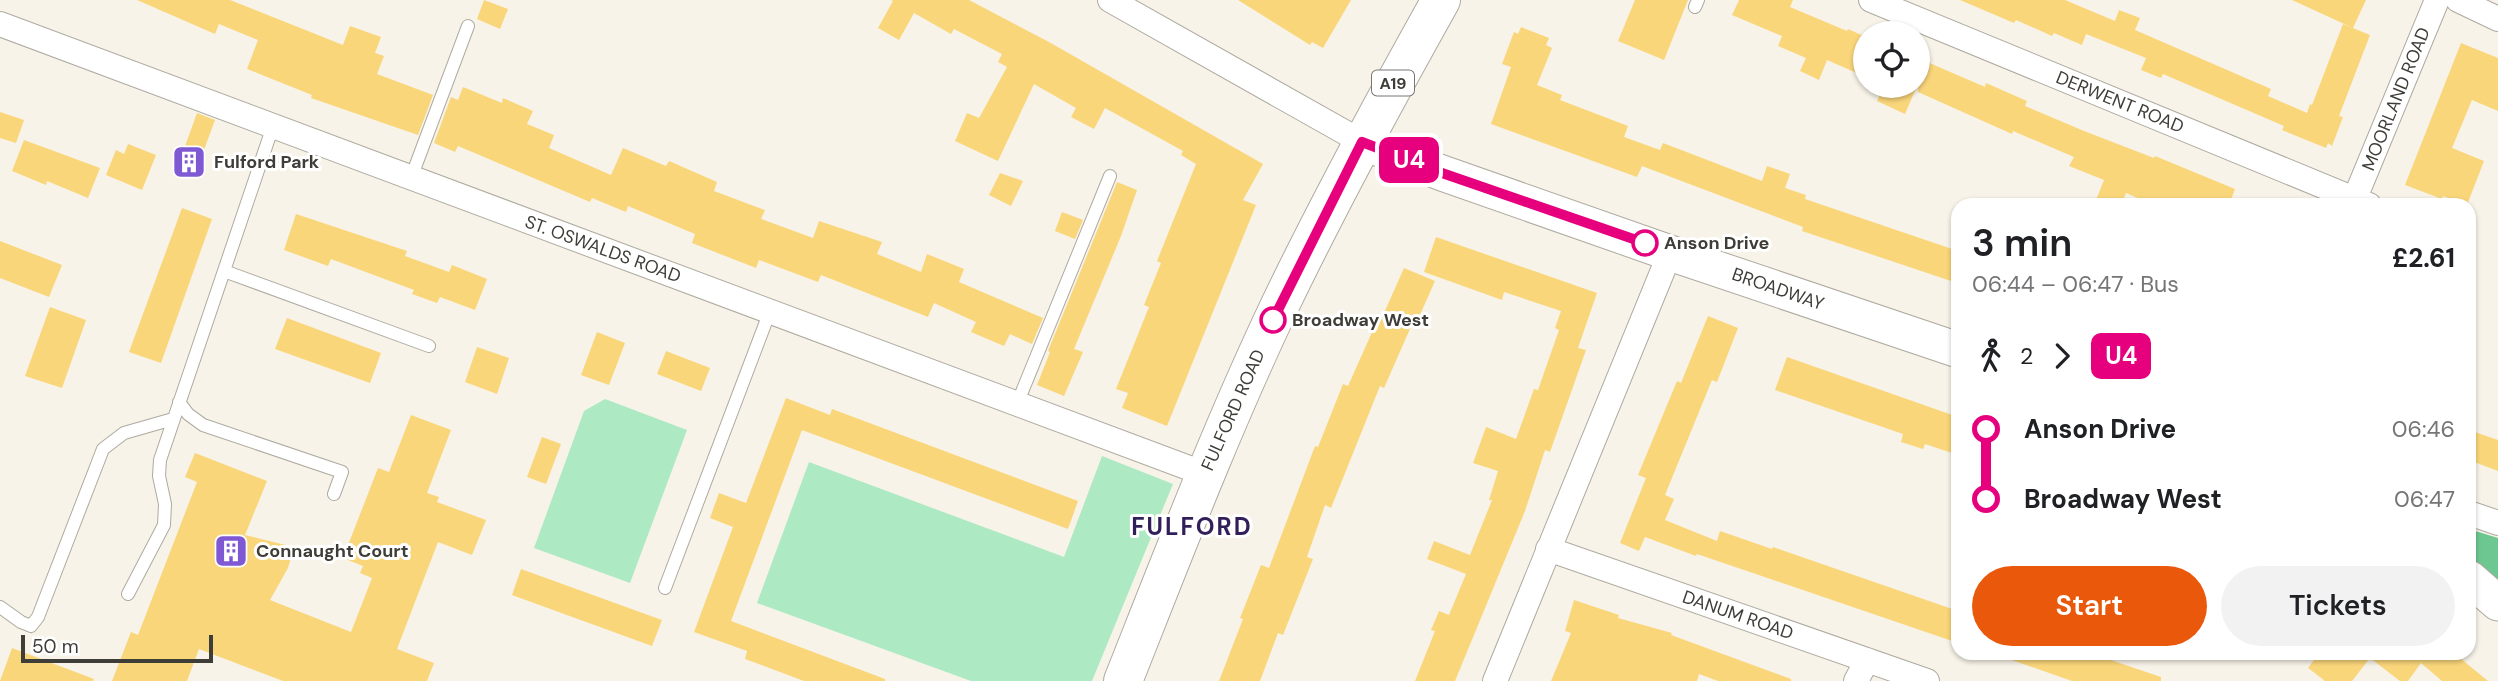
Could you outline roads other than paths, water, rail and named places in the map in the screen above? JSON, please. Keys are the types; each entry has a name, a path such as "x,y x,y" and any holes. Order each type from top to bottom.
{"main road":[{"name":"FULFORD ROAD","path":"1123,681 1205,474 1279,307 1362,142 1441,0"}],"street":[{"path":"1110,0 1362,142"},
{"name":"DERWENT ROAD","path":"1871,0 2352,198"},
{"name":"MOORLAND ROAD","path":"2363,198 2437,0"},
{"path":"2458,0 2498,19"},
{"name":"ST. OSWALDS ROAD","path":"0,24 1205,474"},
{"name":"BROADWAY","path":"1362,142 1670,253 1951,348"},
{"path":"1495,681 1670,253"},
{"path":"2476,515 2498,523"},
{"name":"DANUM ROAD","path":"1548,549 1861,670 1927,681"}],"lane":[{"path":"411,178 468,26"},
{"path":"128,594 164,525 165,504 159,476 160,460 273,126"},
{"path":"1017,404 1110,176"},
{"path":"224,271 429,346"},
{"path":"665,589 770,311"},
{"path":"178,402 203,425 342,472 334,494"},
{"path":"0,607 31,626 38,617 103,449 124,433 173,419"}],"place":[{"name":"Fulford Park","path":"189,162"},
{"name":"Anson Drive","path":"1645,243"},
{"name":"Broadway West","path":"1273,320"},
{"name":"Connaught Court","path":"231,551"}],"district":[{"name":"FULFORD","path":"1192,526"}]}
